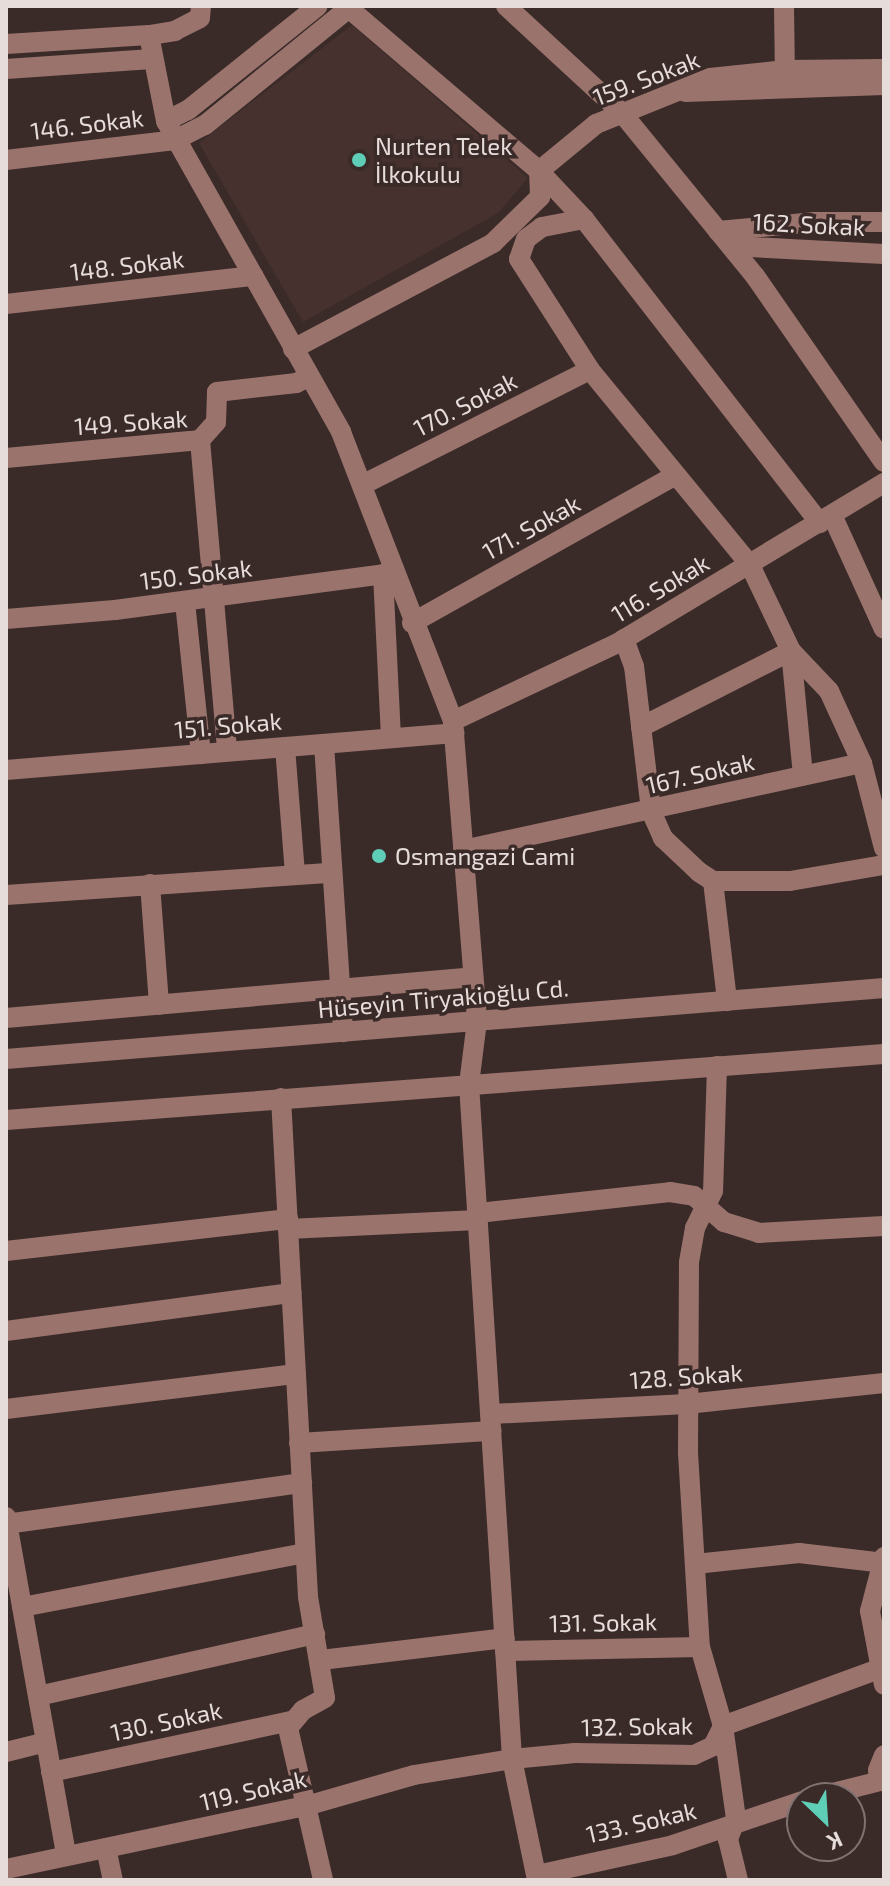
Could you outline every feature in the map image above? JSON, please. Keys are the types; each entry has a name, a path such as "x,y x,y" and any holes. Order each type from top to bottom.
{"street":[{"path":"6,44 175,31 200,18 201,6"},
{"path":"166,121 188,110 318,6"},
{"path":"506,6 622,113 724,238 884,462"},
{"path":"784,6 785,79 884,85"},
{"path":"175,140 205,125 347,7 539,171 584,219 826,519 884,629"},
{"path":"149,35 166,121 309,377 364,484 387,574 412,623 453,727 477,1021 469,1084 512,1759 537,1878"},
{"path":"6,69 152,59"},
{"name":"159. Sokak","path":"539,171 596,124 710,78 785,79 884,69"},
{"name":"146. Sokak","path":"6,160 175,140"},
{"path":"293,349 493,243 540,197 539,171"},
{"path":"584,219 542,227 526,239 519,259 590,370 750,565 791,651 829,691 862,763 884,848"},
{"path":"724,238 815,222 884,222"},
{"name":"162. Sokak","path":"724,238 884,254"},
{"name":"148. Sokak","path":"6,304 253,276"},
{"name":"170. Sokak","path":"364,484 590,370"},
{"path":"200,440 216,422 217,392 296,383 309,377"},
{"name":"149. Sokak","path":"6,458 200,440 227,751"},
{"name":"171. Sokak","path":"412,623 674,476"},
{"name":"116. Sokak","path":"453,727 624,639 884,483"},
{"path":"387,574 391,738"},
{"name":"150. Sokak","path":"6,619 185,602 387,574"},
{"path":"185,602 201,754"},
{"path":"624,639 632,653 651,811 663,838 713,881 790,881 884,865"},
{"path":"641,727 791,651"},
{"path":"791,651 803,775"},
{"name":"151. Sokak","path":"6,770 391,738 453,727"},
{"path":"324,744 343,1032"},
{"path":"285,747 295,873"},
{"name":"167. Sokak","path":"463,850 862,763"},
{"path":"6,895 295,873 331,873"},
{"path":"713,881 727,1001"},
{"path":"150,884 159,1005"},
{"path":"6,1018 473,977"},
{"name":"Hüseyin Tiryakioğlu Cd.","path":"6,1059 884,988"},
{"path":"6,1120 884,1054"},
{"path":"717,1066 713,1191 704,1210 689,1262 687,1404 700,1647 723,1726 736,1819 728,1839 738,1880"},
{"path":"281,1098 305,1553 325,1698 291,1721 288,1728 323,1880"},
{"path":"6,1251 288,1224 478,1216 641,1193 694,1196 704,1210 759,1233 884,1226"},
{"path":"6,1331 291,1293"},
{"path":"6,1409 296,1374"},
{"name":"128. Sokak","path":"299,1443 884,1383"},
{"path":"66,1855 6,1522 302,1483"},
{"path":"22,1607 305,1553"},
{"path":"695,1564 799,1553 883,1561 870,1611 883,1674"},
{"path":"38,1696 315,1634"},
{"name":"131. Sokak","path":"321,1660 505,1644 700,1647"},
{"name":"132. Sokak","path":"512,1759 575,1753 694,1755 713,1746 723,1726 883,1674"},
{"name":"130. Sokak","path":"51,1772 291,1721"},
{"path":"6,1752 46,1742"},
{"path":"882,1788 878,1770 884,1755"},
{"name":"119. Sokak","path":"6,1869 306,1806 414,1775 512,1759"},
{"name":"133. Sokak","path":"537,1878 673,1845 736,1819 786,1805"},
{"path":"106,1848 113,1880"}],"shaded area":[{"name":"Nurten Telek İlkokulu","path":"352,25 528,178 498,213 303,322 199,143"}],"place":[{"name":"Nurten Telek İlkokulu","path":"359,160"},
{"name":"Osmangazi Cami","path":"379,856"}]}
